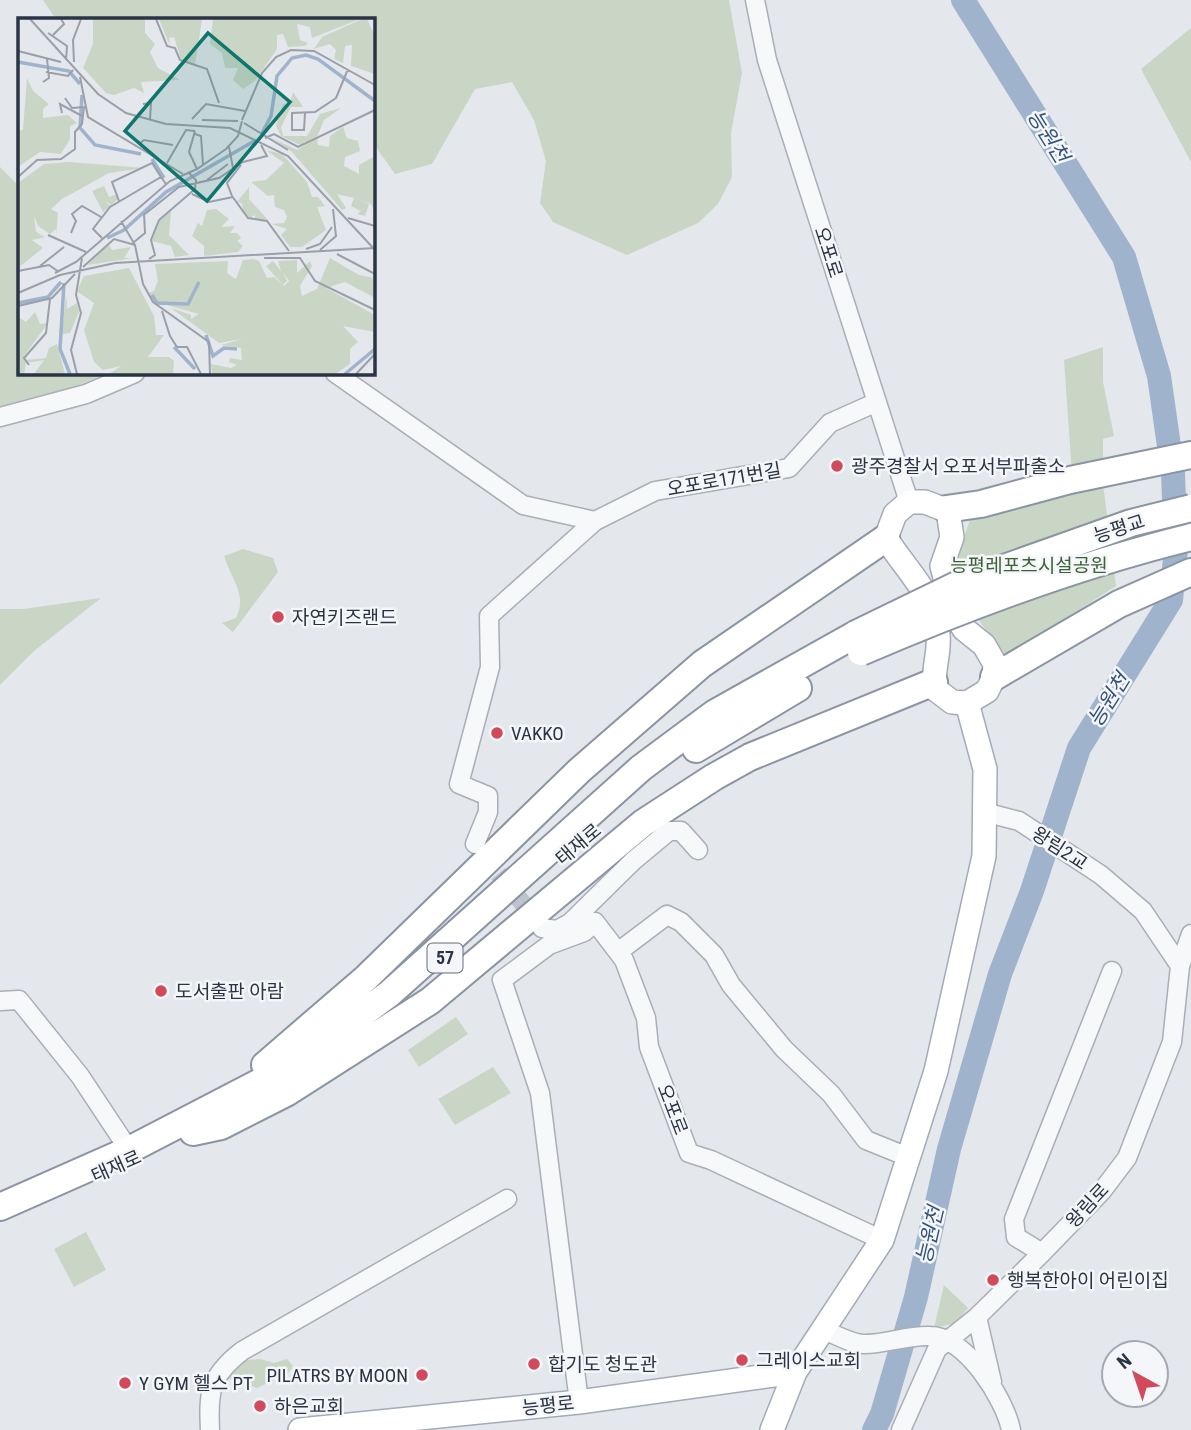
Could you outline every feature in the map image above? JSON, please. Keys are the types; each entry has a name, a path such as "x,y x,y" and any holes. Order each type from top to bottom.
{"highway":[{"path":"946,509 981,504 1069,480 1191,456"},
{"name":"능평교","path":"859,643 959,584 1131,523 1191,508"},
{"name":"태재로","path":"0,1216 190,1126 291,1066 388,994 588,812 715,713 859,643 1133,551 1191,537"},
{"path":"190,1126 271,1061 366,978 580,770 702,664 887,538"},
{"path":"994,677 1119,604 1191,572"},
{"path":"190,1126 221,1126 286,1093 430,1001 643,823 714,777 750,757 934,682"},
{"name":"태재로","path":"0,1207 190,1126"}],"main road":[{"path":"909,502 925,502 946,509 952,537 942,566 954,613 964,629 984,645 995,664 994,677 987,691 967,703 952,702 935,689 938,633 927,599 912,570 897,556 887,538 895,514 909,502"},
{"path":"772,1430 795,1372 881,1240 936,1071 984,856 985,769 967,703"},
{"name":"능평로","path":"300,1430 432,1424 795,1372"}],"street":[{"name":"오포로","path":"755,0 767,60 909,502"},
{"path":"0,417 86,394 133,374"},
{"path":"336,374 523,505 595,521"},
{"name":"오포로171번길","path":"475,844 488,812 488,796 458,784 490,667 489,616 595,521 655,491 789,467 830,423 877,402"},
{"name":"왕림2교","path":"984,812 1019,821 1101,875 1143,911 1180,966"},
{"path":"542,928 557,930 570,923 633,861 669,831 681,831 698,850"},
{"path":"618,953 667,915 681,922 714,955 731,985 784,1049 831,1094 866,1140 908,1157"},
{"name":"오포로","path":"595,922 618,953 646,1018 649,1047 689,1153 711,1160 881,1240"},
{"path":"570,923 595,922"},
{"path":"579,1402 540,1093 502,980 549,945 584,932 595,922"},
{"name":"왕림로","path":"901,1430 937,1349 977,1317 1042,1252 1102,1191 1127,1158 1172,1042 1180,966 1191,934"},
{"path":"1042,1252 1016,1237 1014,1219 1112,971"},
{"path":"0,1001 19,1000 80,1076 129,1150"},
{"path":"210,1430 208,1396 221,1367 242,1351 507,1199"},
{"path":"977,1317 994,1389 1011,1430"},
{"path":"823,1330 865,1344 931,1336 949,1340 975,1365 994,1389"}],"green space":[{"path":"43,0 729,0 742,73 731,133 732,177 718,204 698,223 627,255 553,222 540,203 546,161 534,120 512,82 475,89 432,164 395,174 374,144 374,18 55,18"},
{"path":"1191,28 1191,162 1141,69"},
{"path":"0,167 18,185 18,374 104,374 53,397 0,409"},
{"name":"능평레포츠시설공원","path":"1103,347 1103,382 1114,436 1103,439 1103,484 1116,586 1007,656 974,612 962,586 959,560 962,542 972,513 1073,489 1064,360"},
{"path":"243,549 273,558 278,572 233,632 222,623 236,618 240,602 224,556"},
{"path":"101,598 34,651 0,685 0,609 23,609"},
{"path":"456,1017 468,1034 419,1067 408,1050"},
{"path":"493,1067 511,1093 455,1125 438,1099"},
{"path":"86,1232 106,1270 74,1287 54,1249"},
{"path":"944,1285 968,1308 956,1323 934,1328"},
{"path":"260,1359 274,1363 287,1359 293,1366 288,1373 257,1388 228,1378 245,1360"}],"waterway":[{"name":"능원천","path":"874,1430 882,1414 916,1297 949,1149 1000,974 1032,891 1079,748 1171,600 1176,548 1173,474 1159,376 1124,257 963,0"}],"tunnel":[{"path":"481,853 539,923"}],"place":[{"name":"광주경찰서 오포서부파출소","path":"837,466"},
{"name":"자연키즈랜드","path":"278,617"},
{"name":"VAKKO","path":"497,733"},
{"name":"도서출판 아람","path":"161,991"},
{"name":"행복한아이 어린이집","path":"993,1280"},
{"name":"그레이스교회","path":"742,1360"},
{"name":"합기도 청도관","path":"534,1364"},
{"name":"PILATRS BY MOON","path":"422,1375"},
{"name":"Y GYM 헬스 PT","path":"125,1383"},
{"name":"하은교회","path":"260,1406"}]}
